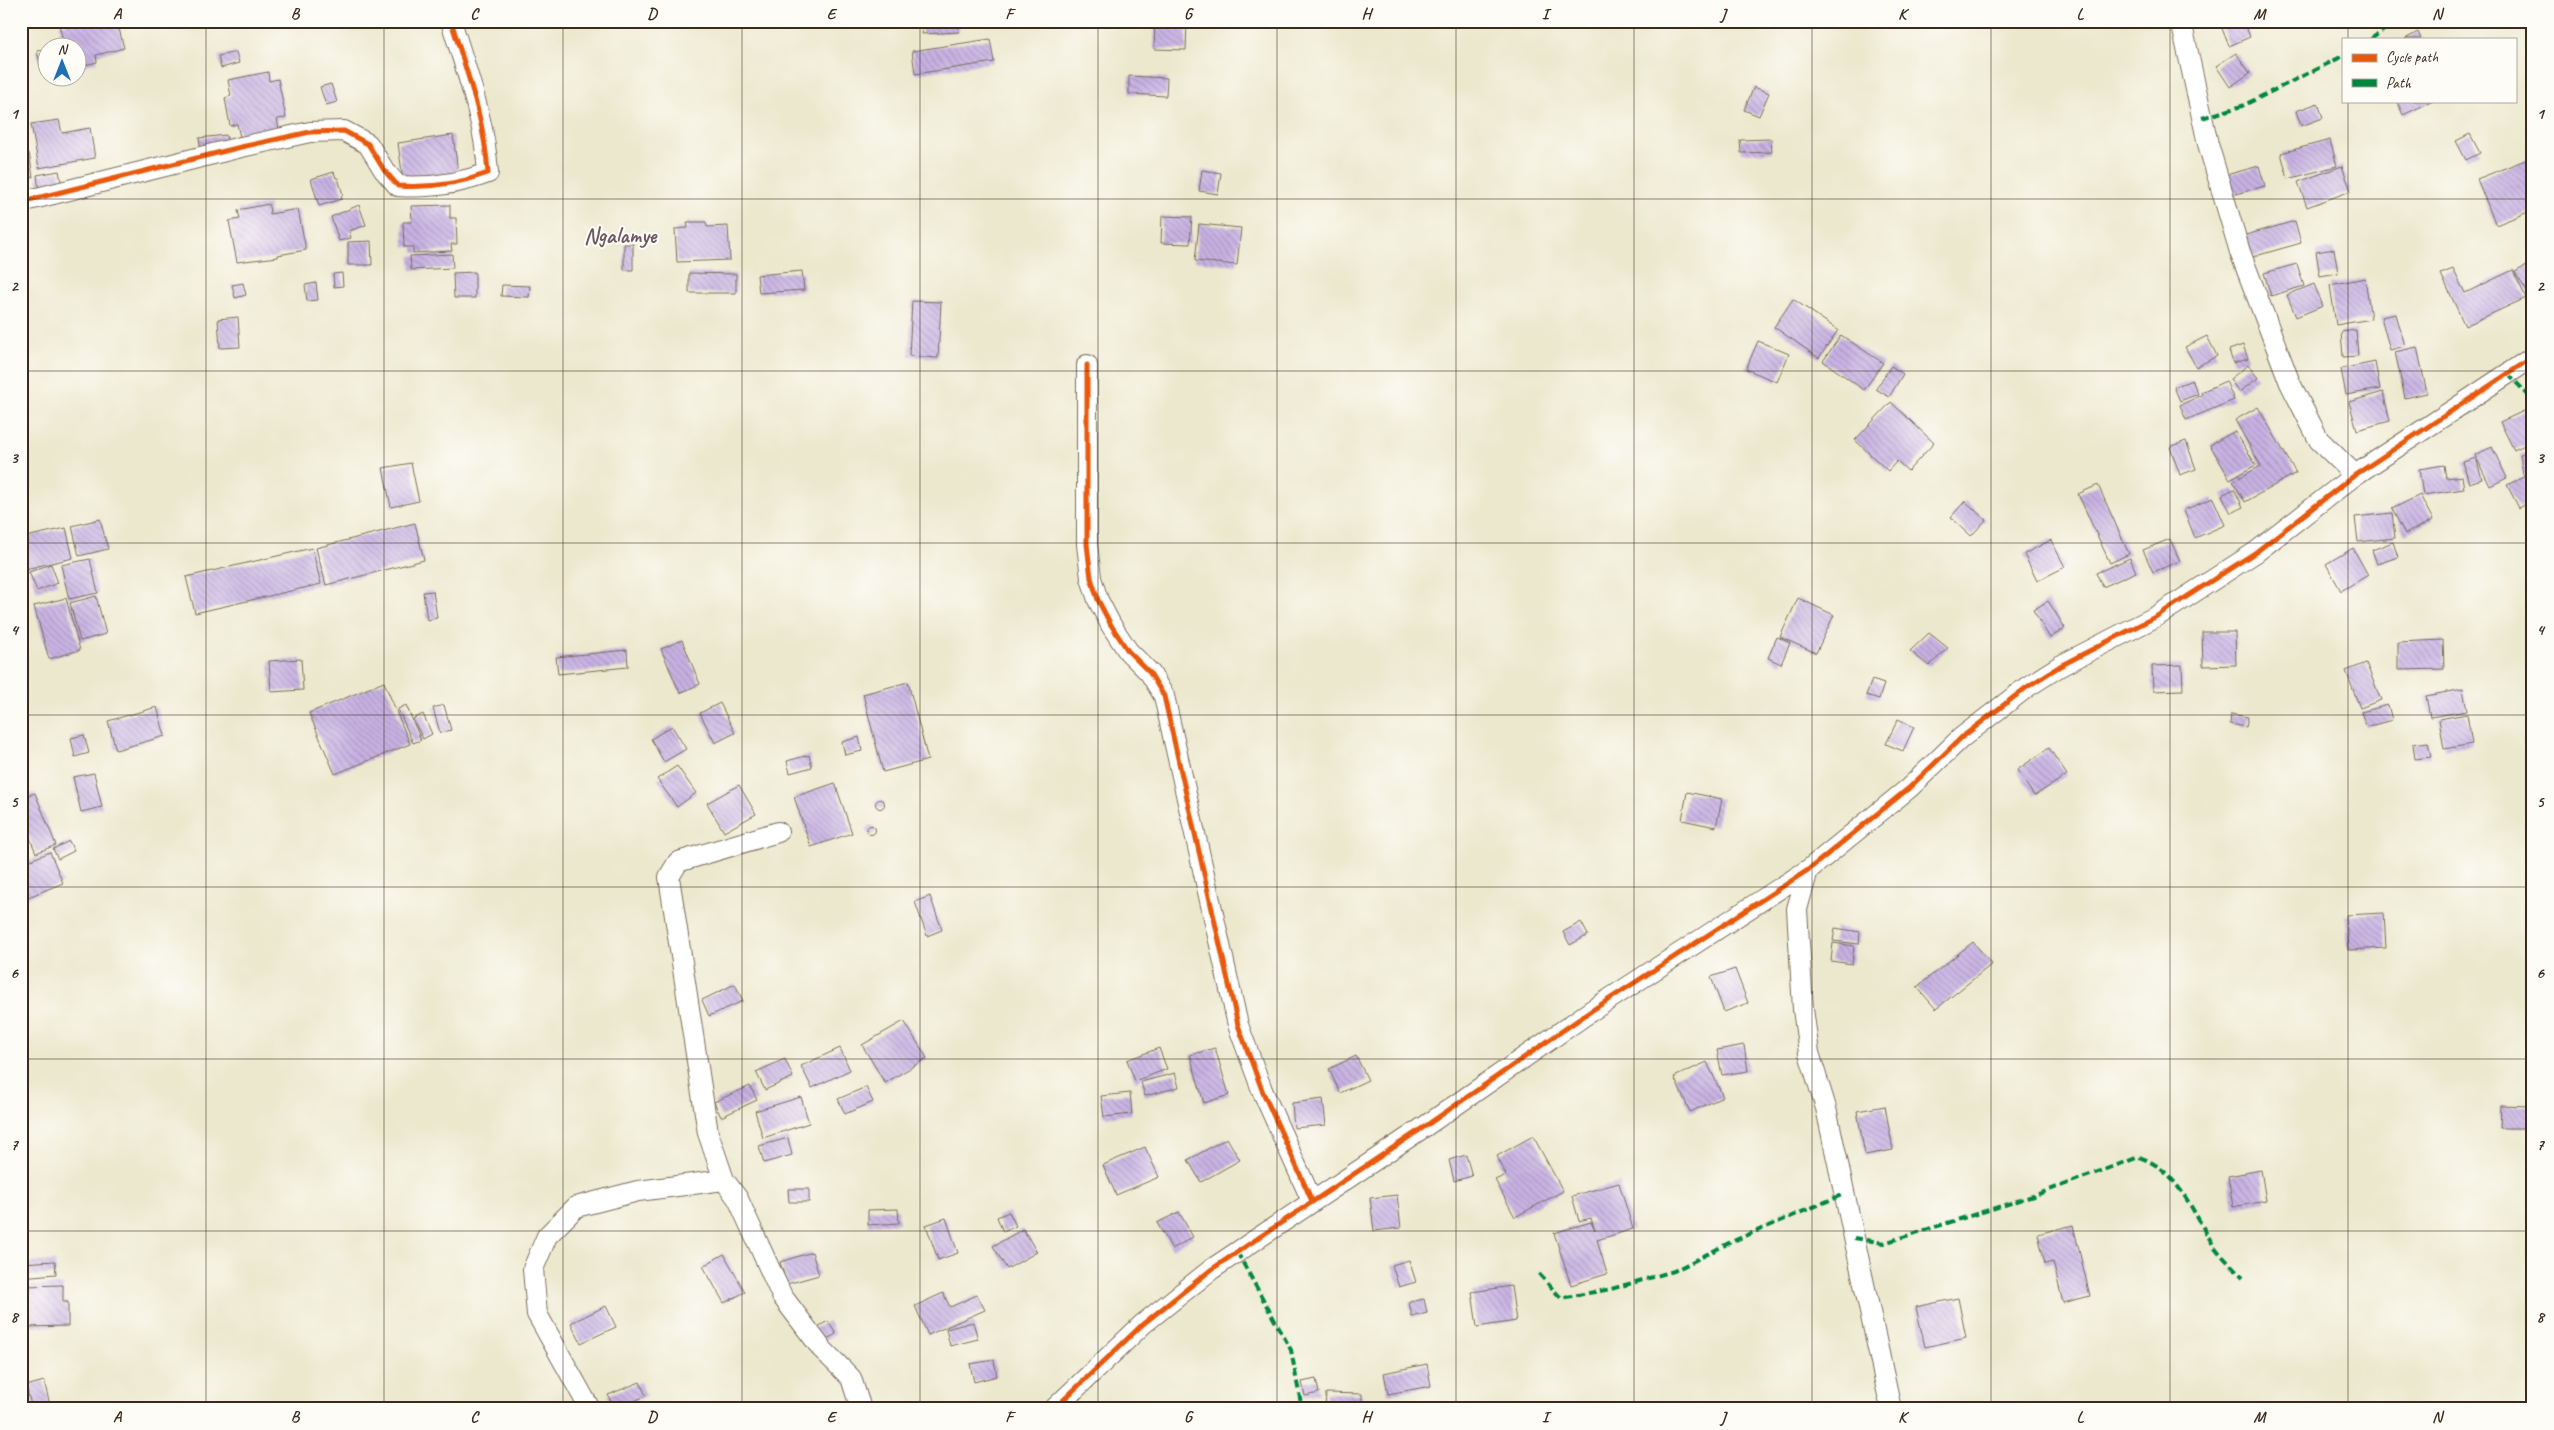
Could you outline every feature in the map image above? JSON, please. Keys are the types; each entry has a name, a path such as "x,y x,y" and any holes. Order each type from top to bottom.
{"street":[{"path":"21,202 241,147 310,132 344,131 368,144 384,170 398,186 423,188 473,179 488,173 487,154 471,87 451,21"},
{"path":"2181,21 2208,144 2240,252 2290,383 2319,440 2355,475"},
{"path":"1054,1409 1143,1324 1212,1269 1312,1200 1427,1125 1591,1011 1808,870 1909,788 1961,738 2027,687 2060,666 2157,616 2256,552 2355,475 2533,357"},
{"path":"1087,365 1087,544 1091,578 1098,600 1111,625 1128,651 1150,673 1164,696 1238,1025 1262,1090 1312,1200"},
{"path":"778,832 678,862 669,876 708,1133 724,1180 738,1199 782,1296 822,1349 851,1378 861,1409"},
{"path":"1808,870 1797,909 1802,1010 1810,1053 1826,1108 1891,1409"},
{"path":"590,1409 537,1314 533,1269 547,1236 576,1207 638,1191 724,1180"}],"building":[{"path":"73,21 117,21 124,48 96,55 97,62 88,64 88,38 62,38 59,25"},
{"path":"922,21 958,21 959,32 922,34"},
{"path":"1155,21 1187,21 1186,50 1154,49"},
{"path":"2219,21 2244,21 2250,37 2229,46"},
{"path":"2418,32 2421,38 2407,38"},
{"path":"990,39 994,62 915,74 912,51"},
{"path":"236,52 239,63 221,68 218,56"},
{"path":"2236,53 2250,73 2230,87 2216,66"},
{"path":"268,72 269,81 278,79 286,118 277,119 279,129 240,137 237,124 230,126 225,98 231,96 228,80"},
{"path":"1129,76 1167,78 1166,96 1129,94"},
{"path":"331,84 337,102 326,105 320,87"},
{"path":"1754,87 1769,93 1759,116 1744,110"},
{"path":"2397,102 2431,102 2403,115"},
{"path":"2318,103 2323,118 2301,126 2296,111"},
{"path":"59,120 62,133 90,128 95,158 39,168 31,124"},
{"path":"2470,134 2480,153 2466,160 2456,141"},
{"path":"226,135 228,148 201,152 199,138"},
{"path":"453,135 458,172 403,180 398,143"},
{"path":"1771,139 1772,152 1741,153 1740,140"},
{"path":"2330,140 2337,166 2288,179 2281,153"},
{"path":"29,153 33,177 21,179 21,154"},
{"path":"2533,157 2533,210 2496,225 2477,179"},
{"path":"2259,166 2265,186 2232,195 2226,175"},
{"path":"2342,166 2351,191 2307,207 2298,182"},
{"path":"1202,170 1221,173 1218,194 1199,191"},
{"path":"59,171 62,186 39,191 37,175"},
{"path":"334,172 336,178 338,178 343,195 341,196 342,199 319,206 311,179"},
{"path":"269,204 270,214 298,209 306,250 278,255 278,257 237,262 229,221 240,219 238,210"},
{"path":"359,205 366,225 349,231 351,238 339,241 331,217"},
{"path":"450,205 450,218 456,218 457,244 451,244 452,251 413,253 413,247 404,247 403,222 412,222 411,206"},
{"path":"1162,216 1192,217 1190,244 1161,243"},
{"path":"2295,221 2301,243 2252,257 2246,235"},
{"path":"687,222 706,222 707,227 728,226 730,260 677,262 675,229 688,228"},
{"path":"1199,224 1241,228 1237,265 1195,261"},
{"path":"371,241 372,265 348,265 348,242"},
{"path":"624,244 633,244 633,270 624,270"},
{"path":"2334,249 2338,273 2320,276 2316,252"},
{"path":"452,254 453,268 411,270 410,256"},
{"path":"2533,262 2533,292 2529,295 2515,272"},
{"path":"2297,264 2304,286 2271,296 2264,273"},
{"path":"2453,269 2465,293 2513,270 2526,298 2465,326 2441,274"},
{"path":"802,271 804,290 759,293 757,275"},
{"path":"475,272 475,298 454,298 453,273"},
{"path":"342,273 343,286 334,287 333,274"},
{"path":"689,273 736,274 736,293 689,293"},
{"path":"2365,278 2371,319 2336,325 2330,285"},
{"path":"243,283 246,295 235,298 232,285"},
{"path":"316,283 318,300 307,301 305,285"},
{"path":"2314,284 2323,306 2296,317 2287,295"},
{"path":"502,285 530,286 529,297 501,296"},
{"path":"1793,299 1838,330 1819,358 1774,327"},
{"path":"912,301 941,302 938,358 909,356"},
{"path":"2396,314 2405,346 2390,350 2381,317"},
{"path":"238,317 240,347 220,348 218,319"},
{"path":"2356,330 2358,356 2343,357 2341,332"},
{"path":"1841,335 1883,363 1864,390 1823,361"},
{"path":"2207,336 2217,356 2196,367 2185,347"},
{"path":"1758,341 1789,354 1777,382 1746,369"},
{"path":"2243,345 2248,359 2233,363 2229,350"},
{"path":"2417,347 2427,393 2405,398 2395,352"},
{"path":"2375,362 2380,389 2346,395 2341,369"},
{"path":"2248,365 2258,378 2239,392 2230,379"},
{"path":"1891,366 1903,374 1889,397 1876,389"},
{"path":"2192,380 2198,394 2180,401 2174,387"},
{"path":"2226,381 2234,400 2186,420 2180,405 2202,395 2201,392"},
{"path":"2383,392 2390,421 2357,430 2349,402"},
{"path":"1891,402 1934,443 1908,471 1897,461 1888,471 1855,440"},
{"path":"2258,407 2296,473 2245,502 2233,481 2261,466 2235,420"},
{"path":"2526,410 2533,424 2533,441 2514,450 2500,422"},
{"path":"2235,431 2256,465 2230,479 2210,445"},
{"path":"2186,441 2196,469 2180,475 2170,447"},
{"path":"2492,447 2507,478 2490,486 2475,455"},
{"path":"2533,452 2533,473 2523,475 2520,454"},
{"path":"2476,458 2482,479 2469,483 2463,462"},
{"path":"411,463 419,501 391,507 383,468"},
{"path":"2444,465 2446,478 2462,476 2464,489 2423,495 2419,469"},
{"path":"2528,475 2533,484 2533,501 2519,508 2507,485"},
{"path":"2098,485 2129,554 2110,563 2078,494"},
{"path":"2234,489 2243,507 2231,513 2222,495"},
{"path":"2420,495 2433,520 2405,534 2392,509"},
{"path":"2213,498 2225,525 2195,538 2184,510"},
{"path":"1965,501 1986,520 1971,536 1951,517"},
{"path":"2392,513 2395,538 2358,542 2355,517"},
{"path":"100,519 108,549 79,556 72,526"},
{"path":"415,523 424,560 326,585 316,548"},
{"path":"66,528 73,558 21,570 21,538"},
{"path":"2170,539 2180,561 2153,572 2143,550"},
{"path":"2051,540 2065,567 2037,581 2024,554"},
{"path":"2393,542 2398,557 2377,564 2372,550"},
{"path":"312,548 321,584 195,613 186,577"},
{"path":"2353,548 2368,575 2341,591 2326,564"},
{"path":"2130,558 2136,572 2103,587 2096,573"},
{"path":"90,559 98,593 69,599 61,565"},
{"path":"51,564 58,583 37,591 29,572"},
{"path":"433,591 437,618 427,620 423,592"},
{"path":"96,596 106,634 80,641 70,603"},
{"path":"66,598 80,650 49,659 34,606"},
{"path":"1798,598 1834,615 1816,653 1780,637"},
{"path":"2048,601 2065,628 2050,638 2033,610"},
{"path":"2202,632 2235,632 2236,665 2203,666"},
{"path":"1929,633 1948,648 1929,666 1910,651"},
{"path":"1777,637 1790,643 1781,664 1768,658"},
{"path":"682,640 700,684 680,693 661,649"},
{"path":"2443,640 2444,669 2398,670 2398,642"},
{"path":"627,650 628,667 558,674 556,657"},
{"path":"301,659 303,690 271,692 269,661"},
{"path":"2366,663 2381,700 2360,708 2346,671"},
{"path":"2182,665 2183,690 2153,691 2152,666"},
{"path":"1872,680 1884,684 1879,699 1866,695"},
{"path":"384,682 410,744 335,774 309,713"},
{"path":"908,682 928,760 883,772 863,694"},
{"path":"2463,689 2467,711 2430,717 2426,696"},
{"path":"720,703 735,733 715,743 700,713"},
{"path":"406,705 421,740 413,743 398,709"},
{"path":"444,705 451,730 440,733 433,708"},
{"path":"2388,705 2392,720 2366,727 2361,712"},
{"path":"157,707 165,736 116,750 108,721"},
{"path":"423,714 432,734 423,739 413,719"},
{"path":"2231,714 2248,717 2246,727 2230,724"},
{"path":"2467,714 2472,744 2444,749 2439,719"},
{"path":"1898,719 1914,727 1903,751 1886,744"},
{"path":"672,726 686,749 664,762 651,739"},
{"path":"84,735 89,753 75,757 71,738"},
{"path":"859,737 862,751 845,755 842,742"},
{"path":"2428,742 2431,757 2415,759 2413,744"},
{"path":"2049,748 2067,775 2034,796 2017,770"},
{"path":"809,755 812,767 790,773 787,761"},
{"path":"677,766 696,793 677,807 657,779"},
{"path":"94,773 102,807 81,812 73,777"},
{"path":"835,783 852,833 811,847 794,797"},
{"path":"739,785 756,814 724,832 707,803"},
{"path":"1687,792 1722,799 1716,827 1682,820"},
{"path":"35,793 56,845 36,853 21,816 21,798"},
{"path":"880,800 884,804 880,808 876,804"},
{"path":"871,825 876,830 871,835 866,830"},
{"path":"69,841 74,851 58,859 53,849"},
{"path":"50,852 63,883 21,900 21,864"},
{"path":"930,896 942,930 927,936 915,902"},
{"path":"2384,913 2386,948 2348,950 2346,915"},
{"path":"1581,922 1588,935 1570,945 1563,932"},
{"path":"1835,928 1860,932 1859,944 1833,941"},
{"path":"1973,942 1992,964 1936,1009 1917,987"},
{"path":"1833,943 1854,946 1852,964 1831,961"},
{"path":"1735,969 1748,1003 1724,1012 1711,977"},
{"path":"735,984 743,1001 709,1016 702,1000"},
{"path":"904,1021 927,1058 885,1083 862,1045"},
{"path":"1744,1045 1748,1071 1722,1075 1717,1050"},
{"path":"840,1048 850,1070 812,1088 801,1066"},
{"path":"1159,1048 1167,1069 1135,1081 1127,1060"},
{"path":"1215,1048 1229,1095 1204,1103 1190,1055"},
{"path":"1356,1056 1368,1080 1340,1093 1329,1069"},
{"path":"785,1059 793,1077 765,1090 756,1072"},
{"path":"1707,1062 1723,1097 1690,1112 1674,1077"},
{"path":"1175,1073 1179,1087 1145,1096 1141,1082"},
{"path":"750,1086 757,1100 721,1117 714,1102"},
{"path":"866,1087 873,1102 845,1114 838,1099"},
{"path":"1130,1093 1132,1114 1104,1117 1101,1096"},
{"path":"801,1097 809,1123 763,1138 755,1111"},
{"path":"1323,1099 1326,1125 1294,1128 1292,1103"},
{"path":"2501,1105 2531,1106 2530,1128 2500,1128"},
{"path":"1885,1106 1893,1150 1865,1155 1857,1111"},
{"path":"1533,1136 1563,1191 1515,1217 1495,1180 1506,1175 1497,1156"},
{"path":"788,1138 792,1155 764,1163 759,1146"},
{"path":"1227,1138 1240,1160 1201,1182 1188,1160"},
{"path":"1145,1147 1159,1177 1116,1195 1103,1165"},
{"path":"1466,1155 1472,1176 1454,1181 1449,1160"},
{"path":"2261,1170 2266,1201 2233,1207 2228,1176"},
{"path":"1619,1183 1633,1229 1597,1240 1607,1274 1571,1285 1554,1233 1591,1222 1595,1231 1591,1218 1579,1221 1572,1196"},
{"path":"788,1189 809,1189 809,1202 789,1202"},
{"path":"1397,1195 1401,1228 1374,1231 1370,1198"},
{"path":"898,1209 899,1223 868,1225 868,1210"},
{"path":"1009,1212 1016,1226 1003,1232 997,1217"},
{"path":"1179,1212 1193,1237 1172,1249 1157,1223"},
{"path":"946,1218 958,1253 938,1260 926,1225"},
{"path":"2073,1225 2090,1296 2063,1303 2053,1262 2045,1264 2038,1234"},
{"path":"1023,1229 1037,1252 1007,1269 993,1246"},
{"path":"812,1252 819,1275 787,1284 780,1262"},
{"path":"724,1254 745,1292 724,1303 703,1266"},
{"path":"1409,1260 1416,1282 1399,1287 1392,1265"},
{"path":"55,1261 56,1274 21,1277 21,1263"},
{"path":"63,1285 63,1302 68,1302 68,1326 26,1327 24,1286"},
{"path":"1511,1286 1516,1321 1477,1327 1472,1292"},
{"path":"943,1293 950,1307 977,1295 985,1310 928,1335 915,1306"},
{"path":"1958,1298 1966,1338 1925,1347 1916,1307"},
{"path":"1424,1299 1427,1313 1412,1317 1409,1302"},
{"path":"606,1306 616,1327 581,1343 571,1323"},
{"path":"828,1321 836,1334 822,1342 814,1329"},
{"path":"973,1322 978,1339 950,1346 946,1329"},
{"path":"994,1360 997,1376 974,1382 970,1364"},
{"path":"1427,1364 1431,1386 1388,1394 1384,1373"},
{"path":"1316,1379 1319,1393 1305,1396 1302,1382"},
{"path":"44,1381 51,1409 32,1409 26,1386"},
{"path":"640,1382 646,1396 614,1409 608,1395"},
{"path":"1326,1393 1362,1394 1362,1409 1325,1408"},
{"path":"1837,1401 1839,1409 1810,1409 1810,1408"},
{"path":"1102,1403 1103,1409 1086,1409 1086,1408"}],"marked path":[{"path":"2372,38 2385,29 2404,21"},
{"path":"2202,118 2242,106 2342,56"},
{"path":"2508,374 2533,400"},
{"path":"1854,1238 1884,1243 2033,1196 2139,1157 2153,1163 2174,1182 2214,1246 2243,1277"},
{"path":"1539,1274 1561,1298 1611,1289 1674,1271 1731,1242 1844,1194"},
{"path":"1237,1252 1291,1350 1302,1409"}],"cycle path":[{"path":"21,202 241,147 310,132 344,131 368,144 384,170 398,186 444,184 488,173 479,115 451,21"},
{"path":"1054,1409 1143,1324 1212,1269 1427,1125 1591,1011 1808,870 1909,788 1961,738 2027,687 2060,666 2157,616 2256,552 2355,475 2533,357"},
{"path":"1087,365 1087,544 1091,578 1098,600 1111,625 1128,651 1150,673 1164,696 1238,1025 1262,1090 1312,1201"}],"district":[{"name":"Ngalamye","path":"620,236"}]}
